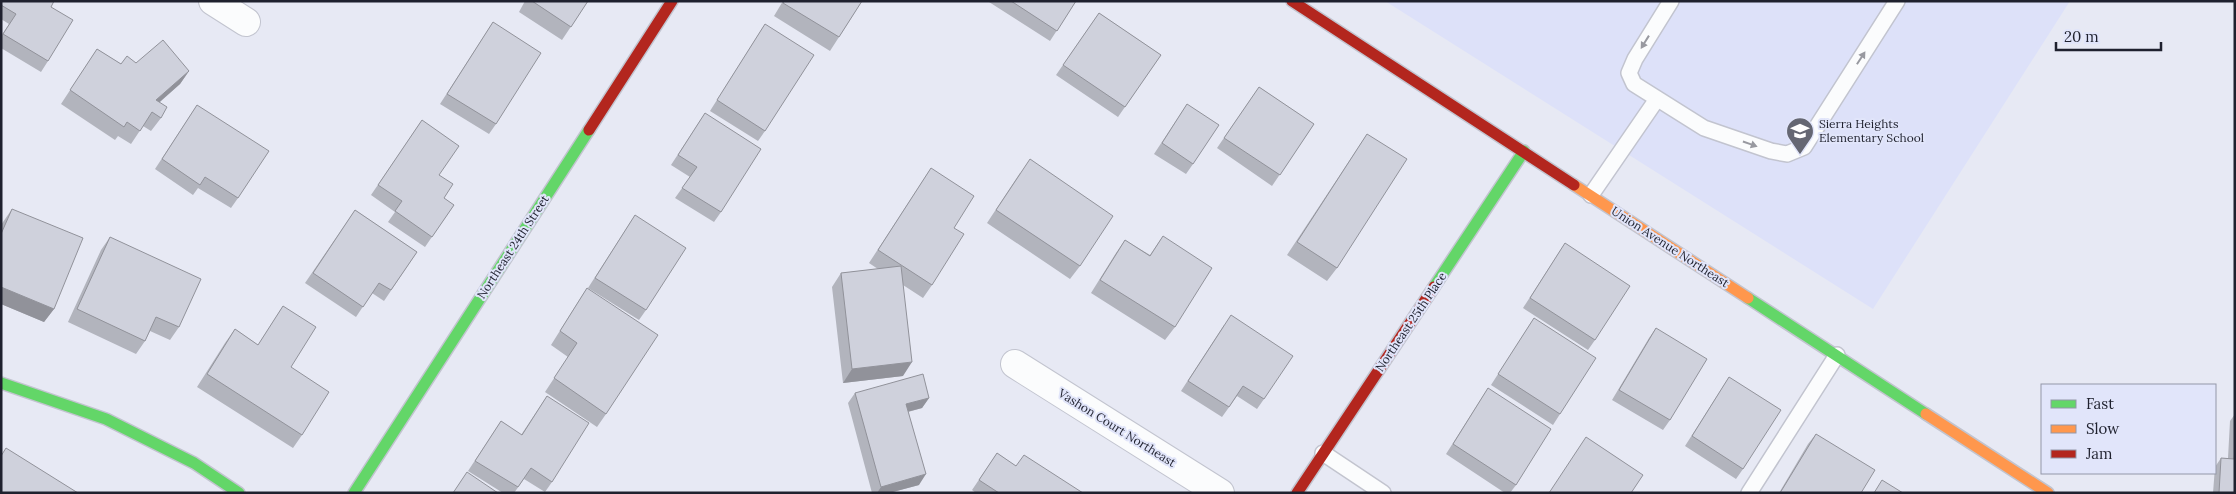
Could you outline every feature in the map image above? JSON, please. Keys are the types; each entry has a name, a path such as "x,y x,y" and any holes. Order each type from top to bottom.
{"street":[{"path":"213,1 246,22"},
{"name":"Northeast 24th Street","path":"354,493 672,1"},
{"name":"Union Avenue Northeast","path":"1292,1 2048,493"},
{"name":"Northeast 25th Place","path":"1297,493 1524,151"},
{"name":"Vashon Court Northeast","path":"1015,364 1220,493"},
{"path":"1,383 106,419 194,463 239,493"}],"lane":[{"path":"1671,1 1635,59 1630,73 1634,84 1704,128 1771,152 1788,154 1804,147 1897,1"},
{"path":"1591,195 1656,99"},
{"path":"1749,493 1837,355"},
{"path":"1323,453 1383,493"}],"shaded area":[{"name":"Sierra Heights Elementary School","path":"1385,1 2070,1 1873,309"}],"building":[{"path":"1,1 54,1 51,7 73,20 48,61 3,34 16,14 1,5"},
{"path":"532,1 588,1 571,27"},
{"path":"784,1 862,1 839,37 783,3"},
{"path":"1011,1 1076,1 1057,31"},
{"path":"1099,13 1161,55 1125,107 1063,65"},
{"path":"493,22 541,53 496,124 447,94"},
{"path":"765,24 814,55 765,131 717,100"},
{"path":"163,40 189,71 156,100 167,107 161,118 152,112 140,131 127,122 124,127 70,90 97,49 121,64 127,56 136,63"},
{"path":"1259,87 1314,124 1280,175 1224,138"},
{"path":"1187,104 1219,125 1193,164 1162,143"},
{"path":"197,105 269,151 238,198 205,177 200,185 162,159"},
{"path":"705,113 761,149 721,212 682,188 697,167 678,155"},
{"path":"422,120 459,146 439,175 453,184 444,198 454,205 432,237 395,211 402,201 378,185"},
{"path":"1367,134 1407,159 1337,268 1297,242"},
{"path":"1030,159 1113,216 1080,266 996,210"},
{"path":"931,168 974,196 954,228 964,234 932,285 878,250"},
{"path":"12,209 83,238 54,309 1,287 1,234"},
{"path":"355,210 417,252 391,290 379,283 363,307 313,273"},
{"path":"635,215 686,248 646,310 595,278"},
{"path":"1163,236 1212,268 1175,327 1100,280 1125,240 1150,256"},
{"path":"110,237 201,279 179,327 156,317 145,341 77,309"},
{"path":"1565,243 1630,286 1595,340 1530,298"},
{"path":"901,266 912,362 852,369 841,273"},
{"path":"587,288 658,335 606,414 554,378 577,343 560,331"},
{"path":"283,306 316,327 291,367 329,392 302,435 207,374 235,329 258,345"},
{"path":"1231,315 1293,356 1264,399 1243,386 1229,407 1188,381"},
{"path":"1534,318 1596,358 1560,414 1498,374"},
{"path":"1656,328 1707,359 1670,420 1619,390"},
{"path":"923,374 929,398 906,404 926,474 881,487 855,393"},
{"path":"1729,377 1781,410 1743,469 1692,436"},
{"path":"1488,388 1551,429 1516,485 1453,444"},
{"path":"547,396 589,423 552,482 531,468 518,487 475,461 501,421 522,435"},
{"path":"1816,434 1875,470 1861,493 1780,493"},
{"path":"1586,437 1643,475 1631,493 1549,493"},
{"path":"6,448 78,493 1,493 1,456"},
{"path":"2235,451 2235,493 2219,493 2221,458 2234,459"},
{"path":"997,453 1016,466 1024,455 1083,493 999,493 979,480"},
{"path":"467,472 498,493 453,493"},
{"path":"1882,480 1903,493 1874,493"}],"traffic: fast":[{"path":"354,493 589,130"},
{"path":"1434,287 1524,151"},
{"path":"1748,298 1926,414"},
{"path":"1,383 106,419 194,463 239,493"}],"traffic: slow":[{"path":"1574,185 1748,298"},
{"path":"1926,414 2048,493"}],"traffic: jam":[{"path":"589,130 672,1"},
{"path":"1292,1 1574,185"},
{"path":"1297,493 1434,287"}],"place":[{"name":"Sierra Heights Elementary School","path":"1800,155"}]}
